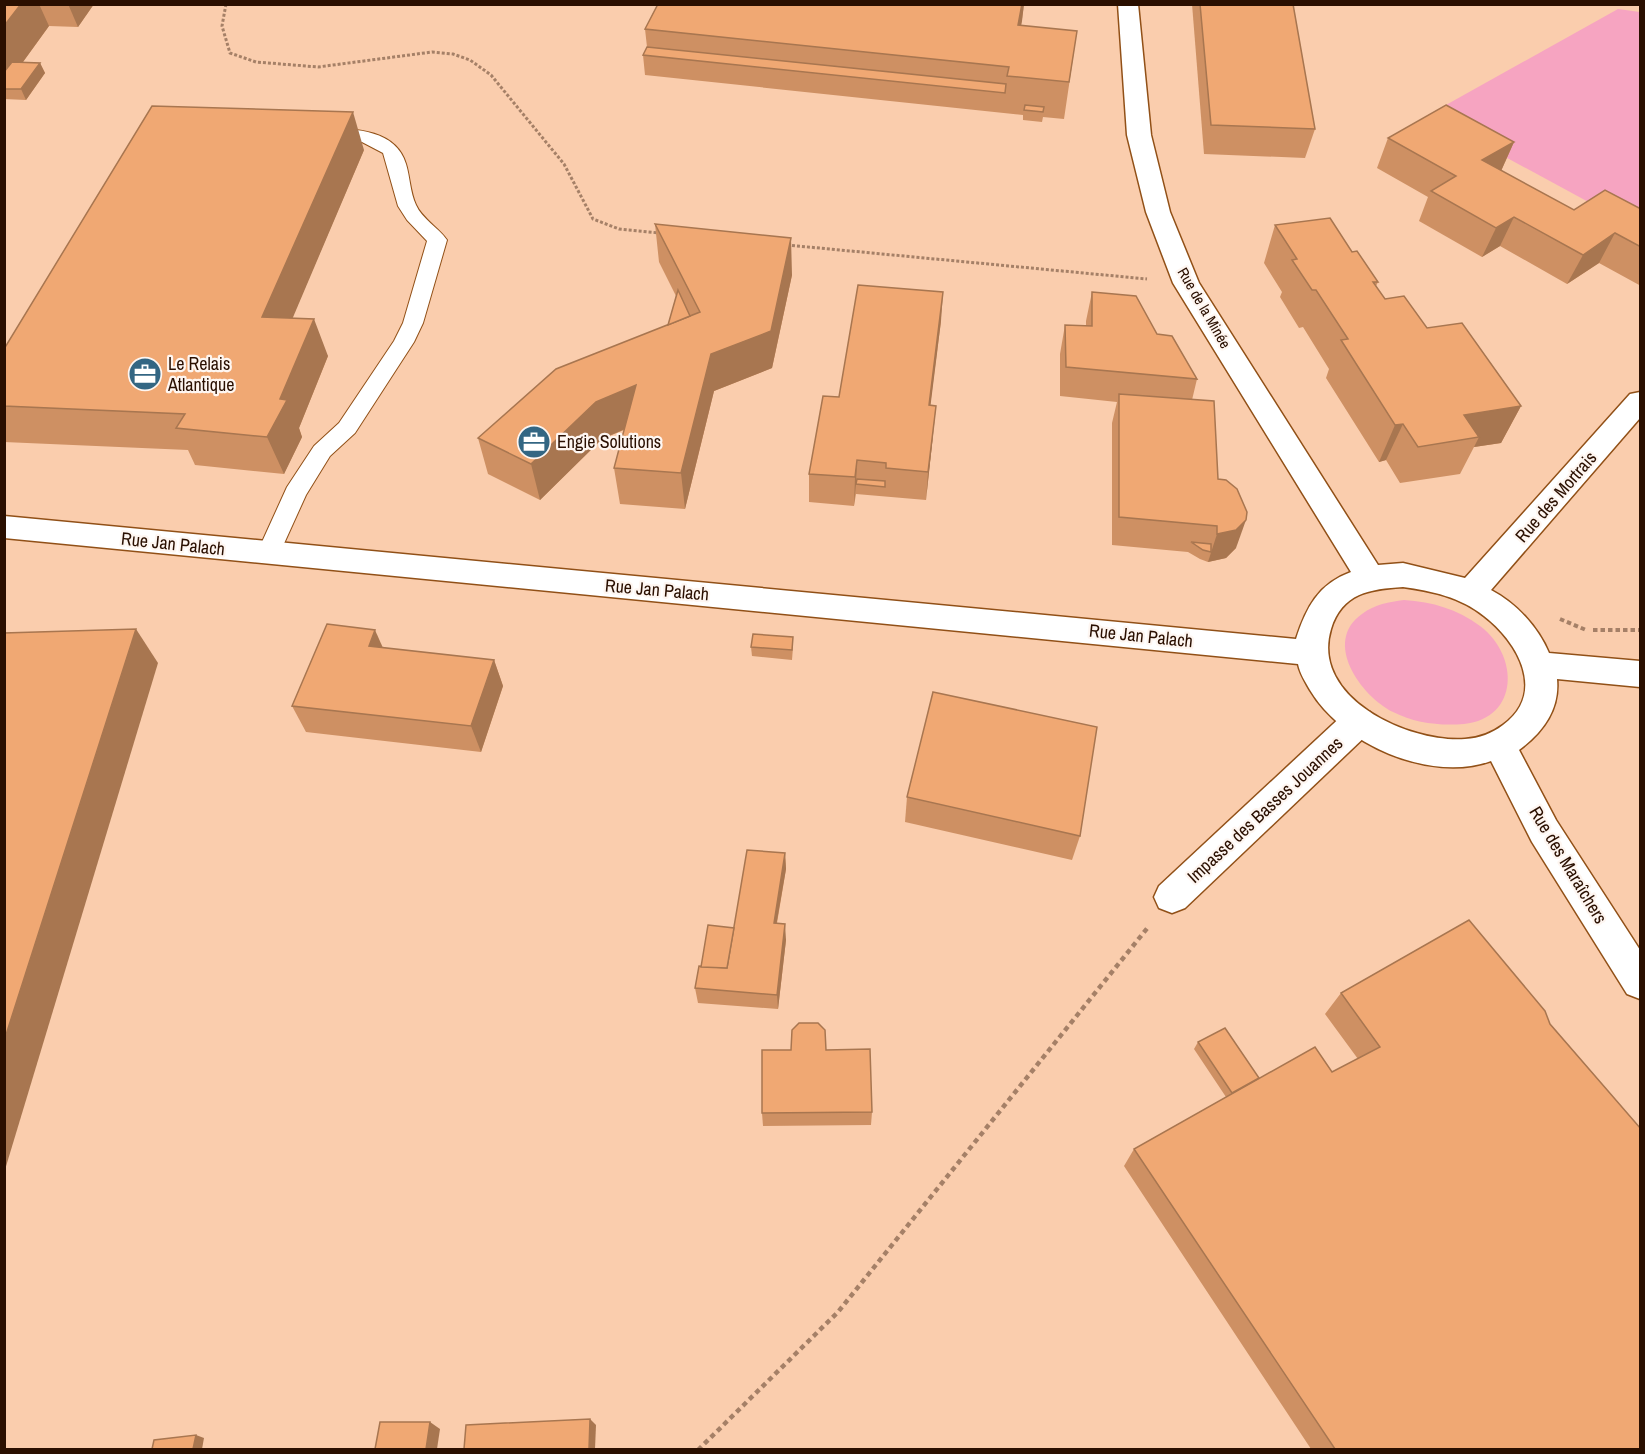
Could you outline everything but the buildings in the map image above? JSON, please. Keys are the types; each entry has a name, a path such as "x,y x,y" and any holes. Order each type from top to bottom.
{"street":[{"name":"Rue de la Minée","path":"1128,4 1139,135 1158,212 1186,283 1370,578"},
{"name":"Rue des Mortrais","path":"1471,592 1641,401"},
{"name":"Rue Jan Palach","path":"4,527 1309,653"},
{"path":"1402,575 1437,580 1471,592 1514,624 1530,644 1540,665 1543,690 1537,712 1522,732 1500,746 1474,753 1444,754 1414,748 1384,738 1358,722 1333,699 1317,674 1309,653 1313,624 1325,603 1344,588 1370,578 1402,575"},
{"path":"1540,665 1641,674"},
{"name":"Impasse des Basses Jouannes","path":"1172,897 1358,722"},
{"name":"Rue des Maraîchers","path":"1500,746 1544,831 1641,982"}],"lane":[{"path":"269,553 295,492 316,459 347,428 404,342 413,323 437,240 411,213 400,188 395,158 388,149 379,142 361,136 314,133"}],"path":[{"path":"226,4 222,26 230,53 256,62 318,67 432,52 453,54 470,60 490,75 564,164 593,219 619,229 666,233"},
{"path":"783,244 1186,283"},
{"path":"1555,617 1586,630 1641,630"},
{"path":"698,1449 838,1312 1172,897"}],"shaded area":[{"path":"1618,9 1640,12 1640,230 1428,115"},
{"path":"1404,600 1435,605 1453,611 1480,626 1493,638 1502,653 1507,668 1508,684 1504,698 1496,710 1482,719 1464,724 1436,724 1401,716 1369,694 1350,668 1345,639 1351,626 1362,614 1372,608"}],"place":[{"name":"Le Relais Atlantique","path":"145,374"},
{"name":"Engie Solutions","path":"534,442"}]}
